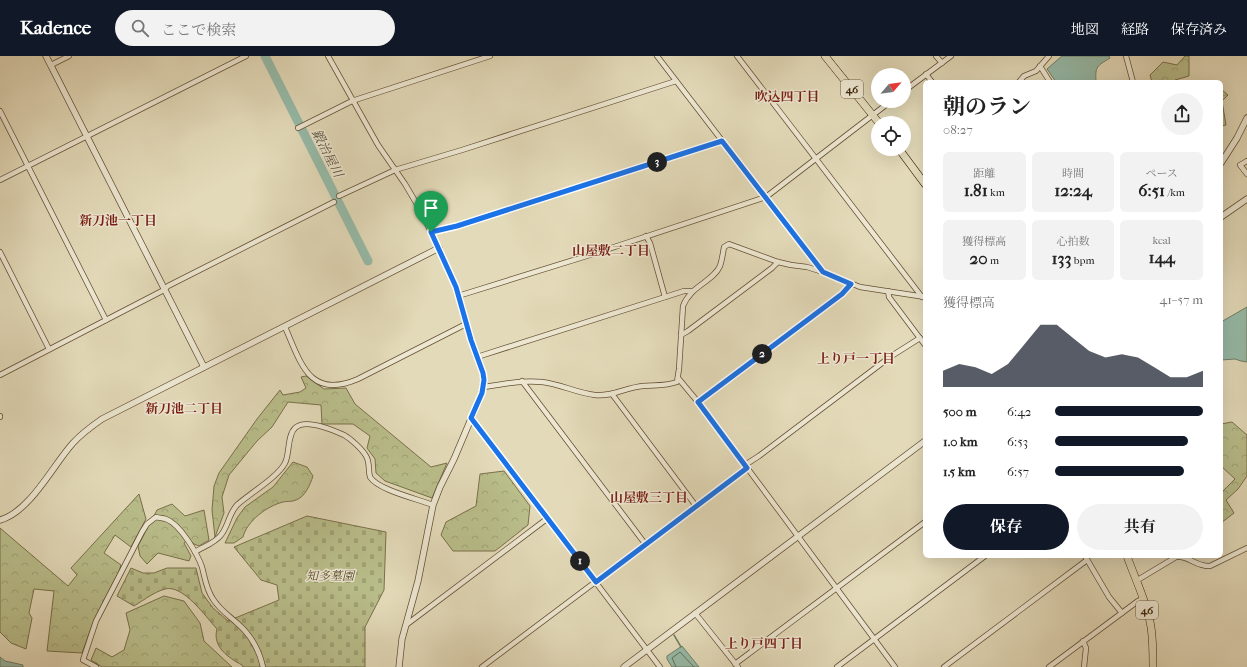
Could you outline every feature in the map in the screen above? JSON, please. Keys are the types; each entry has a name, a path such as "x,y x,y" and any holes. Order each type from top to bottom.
{"main road":[{"name":"46","path":"825,56 873,115"},
{"path":"904,156 923,181"},
{"name":"46","path":"1128,558 1151,626 1153,667"}],"street":[{"path":"46,56 88,136 204,367"},
{"path":"51,66 69,56"},
{"path":"0,180 246,56"},
{"path":"328,56 378,146 418,206 439,248 458,296 483,373 484,387 440,487 434,506 418,581 402,639 399,667"},
{"path":"300,127 352,101 490,56"},
{"path":"657,56 823,272"},
{"path":"737,56 923,296"},
{"path":"936,56 942,64"},
{"path":"911,86 951,56"},
{"path":"1021,80 1024,76 1036,71 1049,56"},
{"path":"1126,56 1132,80"},
{"path":"1040,66 1049,80"},
{"path":"926,74 930,80"},
{"path":"339,196 395,170 676,81"},
{"path":"458,296 766,197 882,108"},
{"path":"0,110 106,320"},
{"path":"1223,160 1237,138 1247,118"},
{"path":"431,232 465,224 722,141"},
{"path":"1247,161 1240,165 1247,174"},
{"path":"1223,216 1247,199"},
{"path":"0,375 165,289 168,286 334,202"},
{"path":"646,236 650,243 665,297"},
{"path":"484,387 522,381 543,382 596,395 612,394 638,387 670,385 677,382 683,306 693,290 719,268 724,247 729,244 778,262 807,267 823,272 860,287 923,297"},
{"path":"0,520 18,512 34,495 60,458 75,441 102,419 439,248"},
{"path":"0,252 49,349"},
{"path":"681,335 778,262"},
{"path":"698,402 842,294 851,284"},
{"path":"477,357 684,291 693,290"},
{"path":"888,291 889,297 923,342"},
{"path":"284,326 302,366 312,378 329,386 340,386 358,379 466,324"},
{"path":"482,667 646,545 746,466 890,357 920,338"},
{"path":"678,378 698,402 895,667"},
{"path":"522,381 646,545"},
{"path":"612,394 696,506"},
{"path":"471,418 660,667"},
{"path":"195,552 220,536 226,527 231,511 237,504 283,467 288,456 293,431 304,423 312,424 347,438 367,457 370,477 378,484 434,506"},
{"path":"624,667 923,442"},
{"path":"96,667 83,660 96,621 147,524 156,517 165,518 180,530 195,552 212,598 218,606 250,636 257,648 263,667"},
{"path":"406,625 548,518"},
{"path":"695,613 737,665 836,588 923,523"},
{"path":"1186,558 1196,564 1210,566 1247,548"},
{"path":"837,667 982,558"},
{"path":"944,667 1086,558 1109,597 1122,613"},
{"path":"1136,581 1174,558"},
{"path":"1049,667 1143,599"},
{"path":"1083,641 1086,648 1084,667"}],"green space":[{"path":"1185,56 1189,56 1189,76 1175,80 1151,80 1150,75 1163,62 1177,65"},
{"path":"1223,91 1228,95 1223,100"},
{"path":"1223,107 1226,125 1223,126"},
{"path":"306,376 324,389 346,388 355,404 431,467 447,463 432,498 385,481 376,473 375,459 367,448 370,436 353,424 322,424 321,405 288,402 272,427 257,441 229,475 222,497 224,513 215,537 212,510 214,486 219,473 257,419 280,390 283,395 300,392 306,388 301,377"},
{"path":"1232,422 1247,435 1247,476 1238,489 1226,500 1234,513 1223,521 1223,491 1235,479 1223,468 1223,424"},
{"path":"293,462 307,467 313,476 305,493 296,500 277,504 264,511 253,520 245,531 243,537 234,543 225,543 237,518 245,507 273,487"},
{"path":"504,471 530,506 528,525 495,551 453,551 441,535 446,522 476,506 480,474"},
{"path":"139,494 146,519 131,547 115,535 104,553 121,565 118,574 94,620 82,653 47,651 54,591 34,589 29,613 32,618 26,649 11,643 0,632 0,528 68,586 77,575 71,568"},
{"path":"172,504 185,516 204,510 209,540 199,546 194,544 189,539 184,543 191,556 189,561 158,553 147,564 140,556 138,546 157,510"},
{"name":"知多墓園","path":"307,516 386,532 384,590 365,627 365,667 243,667 223,651 217,641 217,629 194,603 179,591 172,589 161,590 134,606 117,596 131,568 143,573 154,573 167,568 196,568 202,593 213,608 228,621 279,600 277,585 261,580 234,547"},
{"path":"164,596 184,601 200,623 204,641 232,667 102,667 91,660 96,648 112,657 124,650 130,630 126,613"}],"water":[{"path":"1062,56 1109,56 1110,58 1098,67 1096,80 1055,80 1047,69"},
{"path":"1247,307 1247,362 1235,359 1223,360 1223,321"},
{"path":"682,646 699,667 672,667 667,659 667,656"},
{"path":"0,657 5,661 23,665 23,667 0,667"}],"waterway":[{"name":"鍛治屋川","path":"265,56 368,261"},
{"path":"674,635 681,647"}],"district":[{"name":"吹込四丁目","path":"787,96"},
{"name":"新刀池一丁目","path":"118,220"},
{"name":"山屋敷二丁目","path":"611,250"},
{"name":"上り戸一丁目","path":"856,358"},
{"name":"新刀池二丁目","path":"184,408"},
{"name":"山屋敷三丁目","path":"649,497"},
{"name":"上り戸四丁目","path":"764,643"}],"route":[{"path":"722,141 823,272 851,284 842,294 698,402 747,468 596,582 471,418 484,387 483,373 471,340 456,287 431,232 457,226 722,141"}]}
